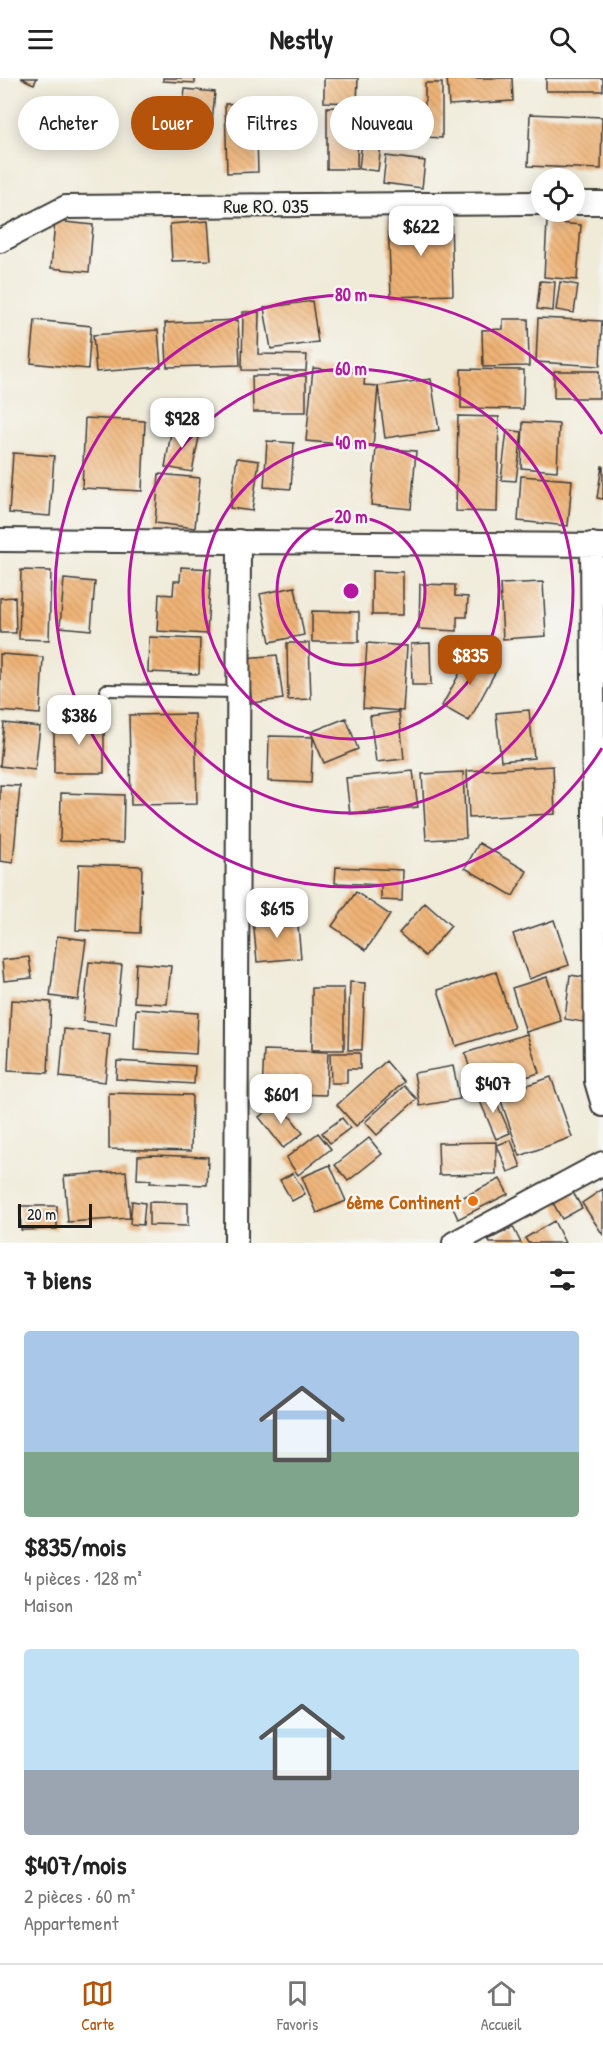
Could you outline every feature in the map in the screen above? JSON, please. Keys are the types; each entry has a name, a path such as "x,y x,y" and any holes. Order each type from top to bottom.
{"street":[{"name":"Rue RO. 035","path":"1,242 66,207 531,203"},
{"path":"585,203 603,203"},
{"path":"0,540 597,544 596,1080 603,1105"},
{"path":"236,1243 239,542"},
{"path":"454,1243 603,1163"}],"lane":[{"path":"106,690 238,692"}],"building":[{"path":"21,78 37,78 34,84"},
{"path":"163,78 195,78 195,83 163,81"},
{"path":"324,78 358,78 357,96 330,96 330,102 324,102"},
{"path":"447,78 512,78 513,101 449,105"},
{"path":"546,78 603,78 603,91 546,91"},
{"path":"425,83 442,83 442,138 434,138 434,96 425,96"},
{"path":"185,89 215,92 214,102 214,96 184,96"},
{"path":"327,107 330,107 330,150 357,150 357,169 327,169"},
{"path":"530,114 602,117 601,169 528,166"},
{"path":"226,150 257,150 258,172 227,173"},
{"path":"361,150 380,150 378,171 359,169"},
{"path":"386,156 425,161 422,188 383,183"},
{"path":"451,217 453,295 391,297 388,218"},
{"path":"55,221 93,225 89,272 51,268"},
{"path":"208,221 211,260 172,261 170,224"},
{"path":"547,222 581,225 577,280 544,277"},
{"path":"540,281 555,282 553,311 537,309"},
{"path":"560,282 578,285 574,313 556,310"},
{"path":"312,301 318,342 271,349 264,308"},
{"path":"243,312 259,312 258,354 307,355 306,371 242,370"},
{"path":"538,318 602,321 600,366 536,362"},
{"path":"503,319 528,319 529,366 483,367 482,330 503,329"},
{"path":"35,320 91,326 88,369 31,363"},
{"path":"238,320 240,365 167,367 165,323"},
{"path":"158,330 161,367 96,372 93,335"},
{"path":"313,368 365,373 364,385 378,386 373,447 306,441"},
{"path":"461,369 524,370 523,409 461,408"},
{"path":"554,371 599,371 599,398 554,398"},
{"path":"252,376 306,376 306,412 253,412"},
{"path":"431,379 439,430 385,438 378,386"},
{"path":"458,416 499,417 497,512 456,511"},
{"path":"85,418 145,421 142,491 82,488"},
{"path":"523,422 559,424 557,471 521,468"},
{"path":"172,427 200,432 192,472 165,467"},
{"path":"507,430 522,432 516,481 501,480"},
{"path":"267,441 294,443 291,489 264,487"},
{"path":"376,448 416,451 411,509 371,505"},
{"path":"13,453 54,456 50,516 9,513"},
{"path":"237,458 259,461 252,511 230,508"},
{"path":"603,466 603,499 597,498"},
{"path":"159,474 200,478 195,528 155,523"},
{"path":"521,476 572,480 568,526 518,521"},
{"path":"181,567 211,569 207,634 157,631 159,594 173,595 174,581 180,581"},
{"path":"21,570 51,571 49,640 19,639"},
{"path":"372,571 403,572 403,615 372,615"},
{"path":"64,579 95,582 91,630 60,627"},
{"path":"543,582 546,636 503,639 500,584"},
{"path":"420,584 455,585 455,596 468,597 467,617 457,617 457,631 419,629"},
{"path":"295,587 304,635 270,642 260,594"},
{"path":"15,597 16,633 0,633 0,598"},
{"path":"312,611 359,612 359,642 312,642"},
{"path":"149,637 200,639 199,674 148,672"},
{"path":"287,643 309,643 311,699 288,700"},
{"path":"367,643 407,646 403,711 363,708"},
{"path":"430,643 431,685 412,685 411,644"},
{"path":"471,652 498,667 469,721 442,706"},
{"path":"0,654 43,657 40,714 0,711"},
{"path":"277,655 283,699 252,703 246,658"},
{"path":"529,710 534,758 501,761 496,713"},
{"path":"399,712 404,759 376,762 370,716"},
{"path":"195,714 197,804 131,805 129,715"},
{"path":"104,718 104,773 54,773 54,719"},
{"path":"346,718 358,749 324,763 311,732"},
{"path":"4,723 40,727 35,770 0,766"},
{"path":"269,736 313,737 311,783 268,781"},
{"path":"553,766 555,814 469,818 467,771"},
{"path":"413,771 418,807 350,814 346,778"},
{"path":"463,772 466,838 426,840 422,774"},
{"path":"0,785 20,786 13,863 0,861"},
{"path":"61,793 124,795 123,843 60,841"},
{"path":"479,843 527,871 513,896 465,868"},
{"path":"79,864 142,866 140,933 76,930"},
{"path":"336,867 403,870 402,901 381,900 381,885 335,883"},
{"path":"356,892 390,915 366,950 332,926"},
{"path":"425,903 451,926 425,956 399,933"},
{"path":"297,915 301,958 257,962 253,919"},
{"path":"554,920 569,965 529,979 513,934"},
{"path":"57,936 86,940 78,1000 50,996"},
{"path":"29,957 32,978 4,981 2,960"},
{"path":"89,962 122,965 116,1025 83,1021"},
{"path":"136,963 171,966 167,1004 134,1002"},
{"path":"496,972 514,1028 456,1046 438,990"},
{"path":"570,975 589,978 583,1022 565,1019"},
{"path":"547,977 561,1021 526,1032 512,988"},
{"path":"350,982 365,983 362,1050 348,1050"},
{"path":"312,988 344,988 344,1050 312,1050"},
{"path":"11,1000 51,1002 48,1073 8,1071"},
{"path":"136,1009 198,1013 196,1054 134,1050"},
{"path":"64,1029 110,1034 105,1082 60,1077"},
{"path":"527,1034 539,1073 477,1092 465,1053"},
{"path":"264,1050 328,1052 326,1095 262,1093"},
{"path":"330,1053 360,1053 360,1069 347,1069 347,1083 331,1083"},
{"path":"117,1061 195,1066 194,1084 116,1079"},
{"path":"386,1061 404,1082 356,1126 337,1105"},
{"path":"453,1066 460,1099 420,1106 414,1073"},
{"path":"551,1077 572,1137 520,1156 499,1095"},
{"path":"404,1086 417,1099 377,1135 365,1122"},
{"path":"490,1088 510,1133 496,1139 477,1094"},
{"path":"109,1093 192,1095 191,1151 109,1149"},
{"path":"279,1102 303,1133 283,1148 259,1117"},
{"path":"342,1118 350,1128 330,1143 322,1133"},
{"path":"318,1133 331,1149 298,1175 286,1158"},
{"path":"369,1138 382,1154 348,1181 335,1165"},
{"path":"511,1140 521,1167 508,1172 497,1145"},
{"path":"496,1142 496,1174 439,1175 438,1143"},
{"path":"138,1156 208,1157 207,1185 150,1183 151,1180 137,1179"},
{"path":"330,1165 346,1201 317,1213 302,1177"},
{"path":"126,1171 130,1218 68,1222 64,1176"},
{"path":"293,1173 305,1194 292,1201 280,1180"},
{"path":"500,1179 508,1194 458,1219 451,1203"},
{"path":"571,1189 582,1208 562,1219 552,1201"},
{"path":"603,1189 603,1235 582,1203"},
{"path":"132,1201 145,1203 143,1225 130,1224"},
{"path":"149,1202 188,1203 188,1226 149,1225"},
{"path":"20,1206 57,1206 57,1229 21,1230"},
{"path":"554,1221 565,1243 528,1243 525,1238"},
{"path":"513,1227 521,1243 490,1243 488,1240"}],"place":[{"name":"6ème Continent","path":"473,1201"}]}
